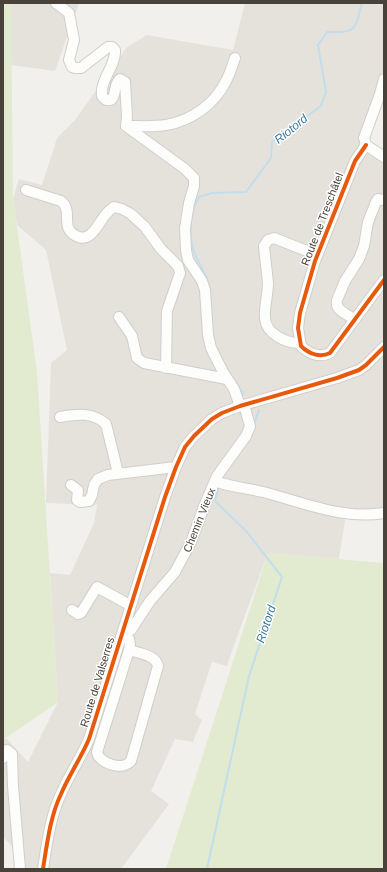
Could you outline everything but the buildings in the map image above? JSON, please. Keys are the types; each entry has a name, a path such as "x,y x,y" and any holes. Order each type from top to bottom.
{"street":[{"path":"56,3 69,13 74,40 69,60 72,66 75,68 81,68 108,47 112,47 115,50 116,56 103,86 102,96 106,100 111,100 114,98 117,82 120,78 124,82 127,117 126,126 166,125 193,116 211,102 219,93 226,81 235,58"},
{"name":"Route de Treschâtel","path":"299,343 298,328 300,313 317,255 355,161 366,145 364,138 384,79"},
{"name":"Chemin Vieux","path":"126,126 185,169 194,178 194,186 189,203 185,228 188,260 202,281 205,290 208,334 211,348 223,372 234,389 250,426 246,436 218,482 191,542 175,572 170,580 150,601 126,633"},
{"path":"366,145 384,157"},
{"path":"26,190 61,201 65,204 67,208 68,229 79,237 92,234 108,211 114,207 122,209 131,214 145,227 160,249 178,266 180,273 167,311 166,368"},
{"path":"349,316 339,309 336,303 345,281 359,259 364,246 368,222 376,202 378,199 384,200"},
{"path":"317,255 274,238 268,240 264,246 268,282 265,319 272,331 285,342 299,343 304,349 313,355 321,356 330,353 384,280"},
{"path":"119,317 132,336 137,358 144,363 227,379"},
{"name":"Route de Valserres","path":"43,869 55,807 80,759 86,744 126,633 130,605 165,497 185,447 202,428 222,413 242,405 359,370 384,347"},
{"path":"60,417 77,414 95,416 102,420 106,424 118,473"},
{"path":"71,485 78,490 77,500 80,502 89,501 98,478 118,473 176,467"},
{"path":"218,482 333,512 375,515 384,513"},
{"path":"72,610 78,614 81,613 97,587 130,605"},
{"path":"126,633 130,645 129,650 97,752 99,758 105,762 122,766 126,766 131,761 158,666 152,658 129,650"},
{"path":"3,758 7,750 10,752 12,757 20,869"}],"shaded area":[{"path":"11,3 79,3 55,71 11,65"},
{"path":"245,3 384,3 384,84 368,137 370,144 384,154 384,507 366,511 347,508 339,559 268,553 227,666 212,662 195,714 202,720 193,742 175,739 151,791 169,804 121,869 14,869 13,847 3,837 3,740 6,738 28,762 58,702 50,573 70,575 94,523 97,505 46,503 51,363 67,350 46,250 17,225 13,198 19,179 42,185 57,138 75,120 127,47 147,35 233,50"}],"green space":[{"path":"3,3 11,3 13,198 37,372 58,702 3,740"},
{"path":"268,553 384,563 384,869 166,869"}],"waterway":[{"name":"Riotord","path":"209,289 206,275 197,258 191,240 191,217 199,197 212,193 246,192 271,158 272,142 321,106 326,92 318,45 327,32 344,32 353,28 362,3"},
{"name":"Riotord","path":"233,378 243,393"},
{"name":"Riotord","path":"254,424 259,410"},
{"name":"Riotord","path":"207,869 249,676 282,577 247,532 215,501 219,485"}],"cycle path":[{"path":"366,145 355,161 315,261 300,313 298,328 301,346 308,351 319,355 330,353 384,280"},
{"path":"43,869 49,831 57,803 89,739 165,497 185,447 212,419 222,413 240,406 337,378 359,370 384,347"}]}
